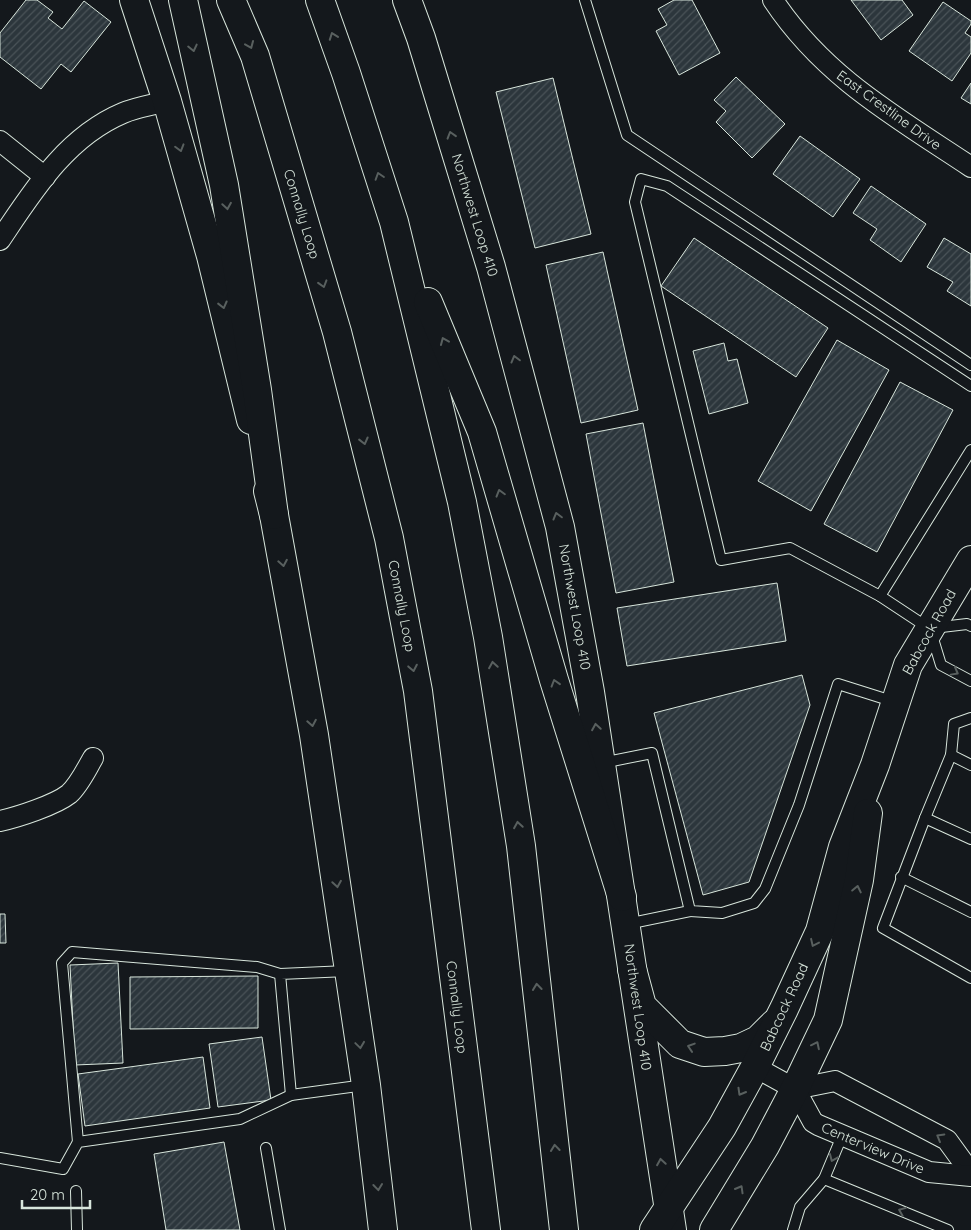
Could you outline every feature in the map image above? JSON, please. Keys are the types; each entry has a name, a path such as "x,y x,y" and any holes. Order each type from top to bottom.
{"main road":[{"path":"134,0 167,101 211,256 274,515"},
{"path":"183,0 224,185 257,390 274,515 314,735 366,1085 384,1230"},
{"name":"Connally Loop","path":"232,0 255,56 337,332 389,538 418,691 486,1230"},
{"path":"320,0 346,73 394,222 462,502 488,637 521,846 564,1230"},
{"name":"Northwest Loop 410","path":"407,0 435,84 491,267 560,527 590,692 622,897 665,1223"},
{"path":"394,222 482,432 554,680 622,897"},
{"name":"Babcock Road","path":"665,1223 756,1067 780,1018 820,931 843,847 875,765 908,666 971,560"},
{"name":"Babcock Road","path":"714,1230 765,1146 828,1020 859,880 875,765"},
{"path":"632,969 642,1006 680,1044 704,1052 741,1048 758,1040 780,1018"}],"street":[{"name":"East Crestline Drive","path":"773,0 784,17 808,46 835,73 865,96 971,167"},
{"path":"0,240 45,177 67,150 90,130 124,112 167,101"},
{"path":"0,141 45,177"},
{"path":"0,821 57,801 70,794 93,758"},
{"path":"756,1067 795,1089"},
{"name":"Centerview Drive","path":"835,1080 947,1140 971,1175 929,1172 813,1122 795,1089 835,1080"}],"lane":[{"path":"585,0 627,135 971,365"},
{"path":"971,386 667,186 641,179 635,202 721,560 790,548 880,596 930,629 941,665 971,682"},
{"path":"880,596 971,450"},
{"path":"930,629 967,624 971,626"},
{"path":"626,924 690,911 722,913 754,903 765,889 799,805 838,684 896,702"},
{"path":"971,718 954,724 951,755 883,928 971,978"},
{"path":"601,763 652,753 690,911"},
{"path":"951,755 971,765"},
{"path":"925,818 971,839"},
{"path":"902,877 971,912"},
{"path":"0,1158 63,1170 78,1142 62,963 72,952 257,967 280,974 349,971"},
{"path":"280,974 291,1095"},
{"path":"78,1142 240,1119 291,1095 366,1085"},
{"path":"793,1230 800,1207 824,1179 842,1136"},
{"path":"266,1148 280,1230"},
{"path":"824,1179 948,1230"},
{"path":"76,1192 77,1230"}],"building":[{"path":"26,0 37,0 53,12 48,18 62,29 84,1 111,22 71,72 61,64 41,89 0,57 0,33"},
{"path":"674,0 692,0 720,53 679,75 656,31 667,25 658,9"},
{"path":"851,0 902,0 913,15 881,40"},
{"path":"943,2 971,21 965,33 971,37 971,53 952,81 909,51"},
{"path":"736,77 785,124 752,158 716,122 726,111 714,100"},
{"path":"553,78 591,234 535,248 496,92"},
{"path":"971,83 971,104 961,98"},
{"path":"800,136 860,179 833,217 773,174"},
{"path":"871,186 926,224 901,262 870,240 877,229 853,213"},
{"path":"694,238 828,328 796,377 661,286"},
{"path":"944,238 971,254 971,306 947,291 953,282 927,267"},
{"path":"603,252 638,410 581,423 546,265"},
{"path":"837,340 889,370 811,511 758,481"},
{"path":"724,343 728,361 737,359 748,403 709,414 693,351"},
{"path":"900,382 953,410 877,552 824,524"},
{"path":"643,423 674,582 616,593 586,434"},
{"path":"777,583 786,641 627,666 617,608"},
{"path":"802,675 810,705 749,882 703,895 654,713"},
{"path":"0,914 5,914 6,943 0,943"},
{"path":"118,963 123,1063 75,1065 70,965"},
{"path":"258,976 258,1028 130,1029 130,977"},
{"path":"262,1037 271,1100 218,1107 209,1044"},
{"path":"203,1057 210,1108 85,1126 78,1074"},
{"path":"224,1142 240,1230 166,1230 154,1154"}]}
